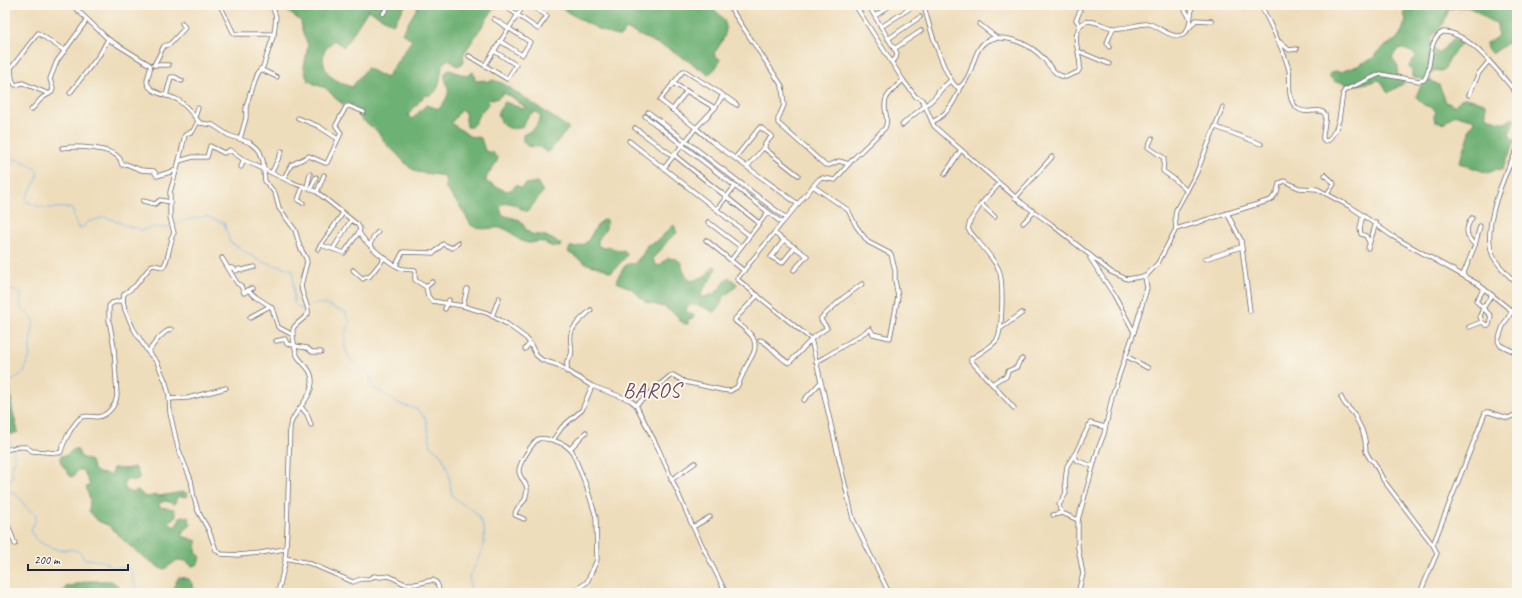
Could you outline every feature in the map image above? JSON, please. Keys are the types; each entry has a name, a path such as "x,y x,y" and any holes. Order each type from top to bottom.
{"street":[{"path":"72,5 108,39 152,66 169,66"},
{"path":"220,5 234,34 274,34"},
{"path":"240,139 246,118 246,106 255,76 263,67 274,34 276,17 272,5"},
{"path":"383,14 389,5"},
{"path":"503,5 538,28 547,16 530,5"},
{"path":"485,65 524,5"},
{"path":"725,5 731,9 742,24 782,86 784,105 778,119 778,123 825,165 830,165 839,161 849,164"},
{"path":"856,5 903,80 916,97 922,99 932,122 944,136 1015,198 1051,224 1089,255 1119,276 1127,279 1145,277 1149,275 1158,263 1176,229 1176,210 1196,174 1223,107"},
{"path":"868,5 897,56 891,62"},
{"path":"875,16 892,5"},
{"path":"881,27 914,5"},
{"path":"924,5 940,57 954,85 960,87"},
{"path":"1187,5 1185,10 1190,18"},
{"path":"1188,29 1192,5"},
{"path":"1261,5 1282,49 1289,70 1292,101 1295,107 1303,112 1319,110 1325,114 1326,119 1323,135 1323,139 1325,141 1329,140 1336,129 1343,93 1345,90 1380,74 1418,81 1424,80 1427,75 1430,51 1438,35 1443,32 1450,32 1458,36 1478,50 1517,94"},
{"path":"1080,11 1076,20 1080,25"},
{"path":"888,39 920,17"},
{"path":"494,19 530,42 522,55 500,41"},
{"path":"31,110 42,98 52,93 53,90 50,77 56,63 87,20"},
{"path":"932,122 946,113 955,99 960,87 967,79 979,47 985,42 997,38 1003,38 1030,47 1042,57 1057,74 1064,77 1078,72 1080,68 1076,39 1080,25 1085,22 1090,21 1113,28 1123,29 1148,23 1177,36 1184,34 1196,20 1212,21"},
{"path":"182,23 186,27 169,45 164,46 152,66 147,80 147,85 184,104 202,124 213,125 228,135 240,139 257,148 260,152 266,182 275,193 280,208 295,230 300,247 306,258 301,285 308,309 307,315 294,327 293,335 297,356 307,366 311,374 312,381 311,390 291,421 289,432 288,517 285,558 278,593"},
{"path":"979,24 997,38"},
{"path":"1109,47 1107,43 1113,28"},
{"path":"894,49 921,31"},
{"path":"49,94 23,83 15,85 12,79 11,68 38,33 64,51"},
{"path":"70,93 98,56 108,39"},
{"path":"1278,40 1289,50 1297,49"},
{"path":"1078,50 1109,64"},
{"path":"469,56 507,79 516,65 494,51"},
{"path":"1469,95 1479,73 1489,61"},
{"path":"260,69 277,77"},
{"path":"660,100 683,71 685,71 722,94 722,97 726,97 737,105"},
{"path":"166,96 171,77 175,76 182,81"},
{"path":"889,593 853,519 811,340 737,279 819,179 823,178 835,180 885,128 887,124 885,101 903,80"},
{"path":"938,92 951,80"},
{"path":"673,84 715,108"},
{"path":"902,125 925,107 940,93 944,86"},
{"path":"672,110 687,91"},
{"path":"656,97 734,158 798,204"},
{"path":"664,168 696,128 715,108 722,97"},
{"path":"284,178 291,166 308,156 312,156 324,163 327,163 341,132 336,126 346,107 349,106 364,112"},
{"path":"198,108 193,131 186,134 170,192 172,225 174,233 171,238 172,240 168,258 164,267 151,266 135,286 124,294 123,300 125,310 133,328 148,352 157,362 161,371 167,389 170,413 178,446 191,480 198,511 209,531 216,550 224,554 238,555 285,549"},
{"path":"648,112 786,218"},
{"path":"645,116 782,223"},
{"path":"298,118 318,126 338,139"},
{"path":"734,158 760,126 772,136 764,144 764,147 747,167"},
{"path":"1216,127 1261,144"},
{"path":"635,128 674,156 759,223"},
{"path":"1152,138 1148,147 1164,158 1163,171 1187,191"},
{"path":"629,141 749,235"},
{"path":"62,148 76,146 109,152 120,159 122,165 126,164 141,170 154,171 157,176 177,170"},
{"path":"179,161 193,157 206,157 210,146 224,153 230,150 244,160 317,192 329,200 343,214 359,226 359,232 365,241 384,257 404,269 415,270 415,280 426,288 430,299 435,303 439,305 448,304 463,306 483,311 512,328 530,343 539,358 558,365 567,372 592,386 630,400 636,405 658,448 693,527 726,593"},
{"path":"764,147 798,175"},
{"path":"945,174 961,150"},
{"path":"1517,150 1510,163 1497,197 1490,230 1490,241 1494,257 1517,284"},
{"path":"272,172 282,152"},
{"path":"1015,198 1052,157"},
{"path":"241,167 244,160"},
{"path":"1510,163 1517,167"},
{"path":"307,187 310,174"},
{"path":"317,192 324,175"},
{"path":"1325,175 1334,184 1327,194"},
{"path":"302,203 298,200 316,176"},
{"path":"1176,229 1271,200 1277,192 1279,184 1284,181 1299,188 1314,188 1363,215 1408,245 1463,275 1484,289 1517,315"},
{"path":"999,184 981,204 970,220 968,229 998,268 1002,276 1001,328 996,342 971,359 971,361 1014,408"},
{"path":"717,209 735,186"},
{"path":"813,186 848,210 856,226 868,242 891,254 895,270 898,297 890,338 874,334 870,329 830,355 816,362"},
{"path":"143,201 155,204 160,200 170,202"},
{"path":"981,204 995,217"},
{"path":"731,260 768,212"},
{"path":"1023,223 1034,212"},
{"path":"1227,213 1240,240 1250,310"},
{"path":"318,249 343,214"},
{"path":"1363,215 1360,225 1361,234 1366,236 1369,242"},
{"path":"1472,218 1468,228 1468,236 1469,240 1475,244"},
{"path":"333,249 351,220"},
{"path":"708,222 741,247"},
{"path":"1368,248 1376,224"},
{"path":"1463,275 1480,226"},
{"path":"321,245 345,253 359,232"},
{"path":"370,245 374,236 378,232"},
{"path":"774,233 807,256 794,270"},
{"path":"706,240 744,271"},
{"path":"784,240 770,257 782,263 795,247"},
{"path":"396,265 403,252 434,253 443,244 451,248 458,243"},
{"path":"1205,259 1241,247"},
{"path":"1089,255 1114,295 1134,333"},
{"path":"353,270 362,279 369,277 384,257"},
{"path":"222,258 244,292 253,288"},
{"path":"229,268 236,271 239,269 243,270 254,267"},
{"path":"1078,593 1083,574 1078,548 1078,520 1105,427 1113,392 1148,288 1145,277"},
{"path":"426,288 432,282"},
{"path":"760,340 764,341 772,350 788,363 791,362 811,340 827,328 821,318 842,298 862,284"},
{"path":"463,306 467,289"},
{"path":"1484,289 1476,301 1483,308 1491,316 1492,319 1489,325 1486,325 1482,322 1480,316 1483,308 1492,295"},
{"path":"248,290 272,308 278,327 293,335"},
{"path":"636,405 673,375 685,382 722,390 730,391 737,388 755,351 755,344 753,338 735,319 758,295"},
{"path":"492,316 499,298"},
{"path":"5,450 26,447 32,451 59,453 61,452 78,420 85,416 98,417 105,414 112,407 117,399 117,395 114,347 109,320 109,306 112,303 123,300"},
{"path":"444,309 450,300"},
{"path":"250,317 270,306"},
{"path":"567,372 567,361 570,359 572,353 570,336 572,330 591,310"},
{"path":"1512,311 1503,326 1498,341 1500,345 1517,353"},
{"path":"1001,328 1022,312"},
{"path":"496,325 498,319"},
{"path":"1469,327 1482,322"},
{"path":"148,352 160,336 166,331 172,329"},
{"path":"276,341 285,339 287,344 295,347 307,348 312,352 321,352"},
{"path":"525,349 530,343"},
{"path":"1126,356 1148,368"},
{"path":"992,384 1006,376 1008,371 1017,367 1022,359"},
{"path":"804,400 820,383"},
{"path":"553,440 562,427 582,410 592,386"},
{"path":"169,399 188,398 226,388"},
{"path":"1341,397 1344,403 1354,414 1362,430 1366,452 1370,459 1374,462 1384,481 1433,545 1437,553 1420,593"},
{"path":"301,407 307,414 311,425"},
{"path":"1433,545 1486,412 1508,418 1517,414"},
{"path":"1061,514 1059,505 1066,494 1064,482 1067,466 1074,456 1090,423 1105,427"},
{"path":"570,449 586,432"},
{"path":"524,519 515,515 518,506 525,500 527,489 526,484 519,473 519,468 531,446 537,440 541,438 553,440 570,449 586,485 596,516 597,560 594,569 584,585 572,593"},
{"path":"1074,456 1078,461 1093,466"},
{"path":"671,480 695,463"},
{"path":"5,500 5,509"},
{"path":"1053,515 1061,514 1078,520"},
{"path":"693,527 710,517"},
{"path":"5,519 15,544"},
{"path":"285,558 309,563 354,582 361,579 370,579 374,576 380,578 387,576 405,584 416,584 433,580 436,581 439,586 439,593"},
{"path":"1515,593 1517,588"}],"green space":[{"path":"279,5 406,5 393,24 368,10 344,47 334,40 324,51 324,65 329,75 339,82 352,87 367,68 386,78 412,40 402,33 419,5 496,5 463,55 464,61 462,64 457,66 449,59 443,63 437,89 430,95 425,95 408,115 412,119 426,105 439,109 448,94 445,73 449,70 467,76 473,72 475,76 474,80 484,80 488,82 493,80 504,84 569,128 547,153 540,147 527,146 523,141 523,135 534,129 541,117 537,112 534,112 528,116 522,127 513,129 509,128 500,121 498,112 505,102 523,109 525,107 504,93 496,99 490,99 488,101 488,105 479,114 475,123 471,127 467,127 465,112 461,110 451,123 469,136 481,138 485,151 493,153 498,158 486,178 486,182 506,191 511,190 516,185 521,188 526,184 537,182 542,190 542,193 529,210 526,211 513,204 507,203 500,207 502,215 520,220 531,234 546,236 561,244 560,247 552,246 544,242 526,243 519,240 510,232 501,228 482,229 471,225 459,205 446,189 445,176 417,172 409,167 387,145 376,130 358,116 356,107 347,103 344,105 326,88 316,85 308,80 304,67 308,45 302,30 301,21"},
{"path":"557,5 706,5 720,15 726,26 726,32 720,45 714,53 715,56 720,59 716,68 708,74 673,51 626,29 621,36 616,36 578,18"},
{"path":"1406,5 1517,5 1517,28 1513,31 1513,36 1517,37 1517,43 1508,43 1492,54 1487,49 1486,43 1498,35 1497,24 1471,8 1462,7 1449,9 1443,24 1431,39 1432,46 1436,51 1440,52 1454,38 1461,44 1450,57 1445,69 1441,71 1434,70 1427,80 1416,78 1412,75 1412,70 1409,67 1412,60 1416,57 1413,53 1402,48 1397,50 1392,58 1398,66 1397,78 1402,79 1404,83 1388,93 1381,81 1378,80 1364,84 1350,85 1335,82 1329,76 1331,72 1340,72 1355,67 1373,58 1382,48 1397,39 1406,20 1404,14"},
{"path":"1430,80 1439,85 1446,102 1454,106 1461,99 1465,98 1484,103 1486,105 1486,116 1494,120 1506,123 1512,118 1515,118 1509,136 1516,140 1502,170 1495,169 1488,173 1459,163 1469,136 1469,128 1475,122 1473,119 1457,115 1452,117 1444,124 1435,121 1434,116 1436,112 1433,108 1424,105 1416,97 1422,84"},
{"path":"605,219 607,221 606,227 598,240 598,246 621,251 624,250 627,255 613,271 610,272 587,264 568,252 570,247 578,246 587,241 600,223"},
{"path":"674,225 677,233 668,240 654,257 653,259 655,264 659,266 668,258 676,259 682,263 682,268 685,274 692,281 705,276 714,266 716,267 713,276 702,292 701,296 703,297 715,294 729,277 737,284 723,298 719,307 714,312 698,305 689,305 686,309 687,312 695,316 688,319 688,324 685,324 679,320 678,316 664,307 645,302 632,289 617,282 617,279 624,267 628,264 634,264 643,254 647,245 656,242"},
{"path":"6,386 10,387 12,409 18,431 9,435 5,425"},
{"path":"74,449 77,449 81,457 91,461 93,469 99,473 112,475 113,468 125,469 135,467 139,479 136,481 126,479 124,485 126,490 132,493 138,490 144,496 148,497 182,492 187,493 187,497 180,496 176,499 175,504 163,501 159,504 159,507 174,509 176,516 168,522 174,527 178,523 180,517 188,517 191,525 182,532 182,536 197,541 196,552 201,557 197,565 192,566 186,561 177,560 165,569 160,568 134,550 108,525 98,521 89,511 90,500 86,487 90,485 83,470 77,470 74,476 71,477 61,463 61,456 67,455"},
{"path":"179,577 189,579 192,584 193,593 173,593"},
{"path":"88,581 111,581 119,586 120,593 105,593 95,590 87,593 63,593 66,587"}],"waterway":[{"path":"5,158 15,159 31,165 38,171 37,179 25,200 42,207 71,208 78,228 83,227 87,222 105,217 142,230 153,227 166,228 182,221 206,216 224,223 230,242 260,261 293,270 294,303 300,309 306,307"},
{"path":"5,290 19,291 21,294 21,309 34,320 30,355 24,372 10,382 7,389 5,415"},
{"path":"309,306 314,304 323,304 345,312 350,323 346,331 345,349 351,360 371,376 372,387 402,405 417,409 426,419 431,446 441,454 448,470 452,495 475,512 483,528 484,544 478,561 469,576 471,593"},
{"path":"5,432 12,446"},
{"path":"13,449 15,459 12,468 13,476 7,483 7,488 18,497 26,508 35,513 36,519 31,531 35,538 43,544 56,549 77,551 85,559 102,561 112,567 125,567 131,569 133,581 139,593"}],"district":[{"name":"BAROS","path":"652,390"}]}
